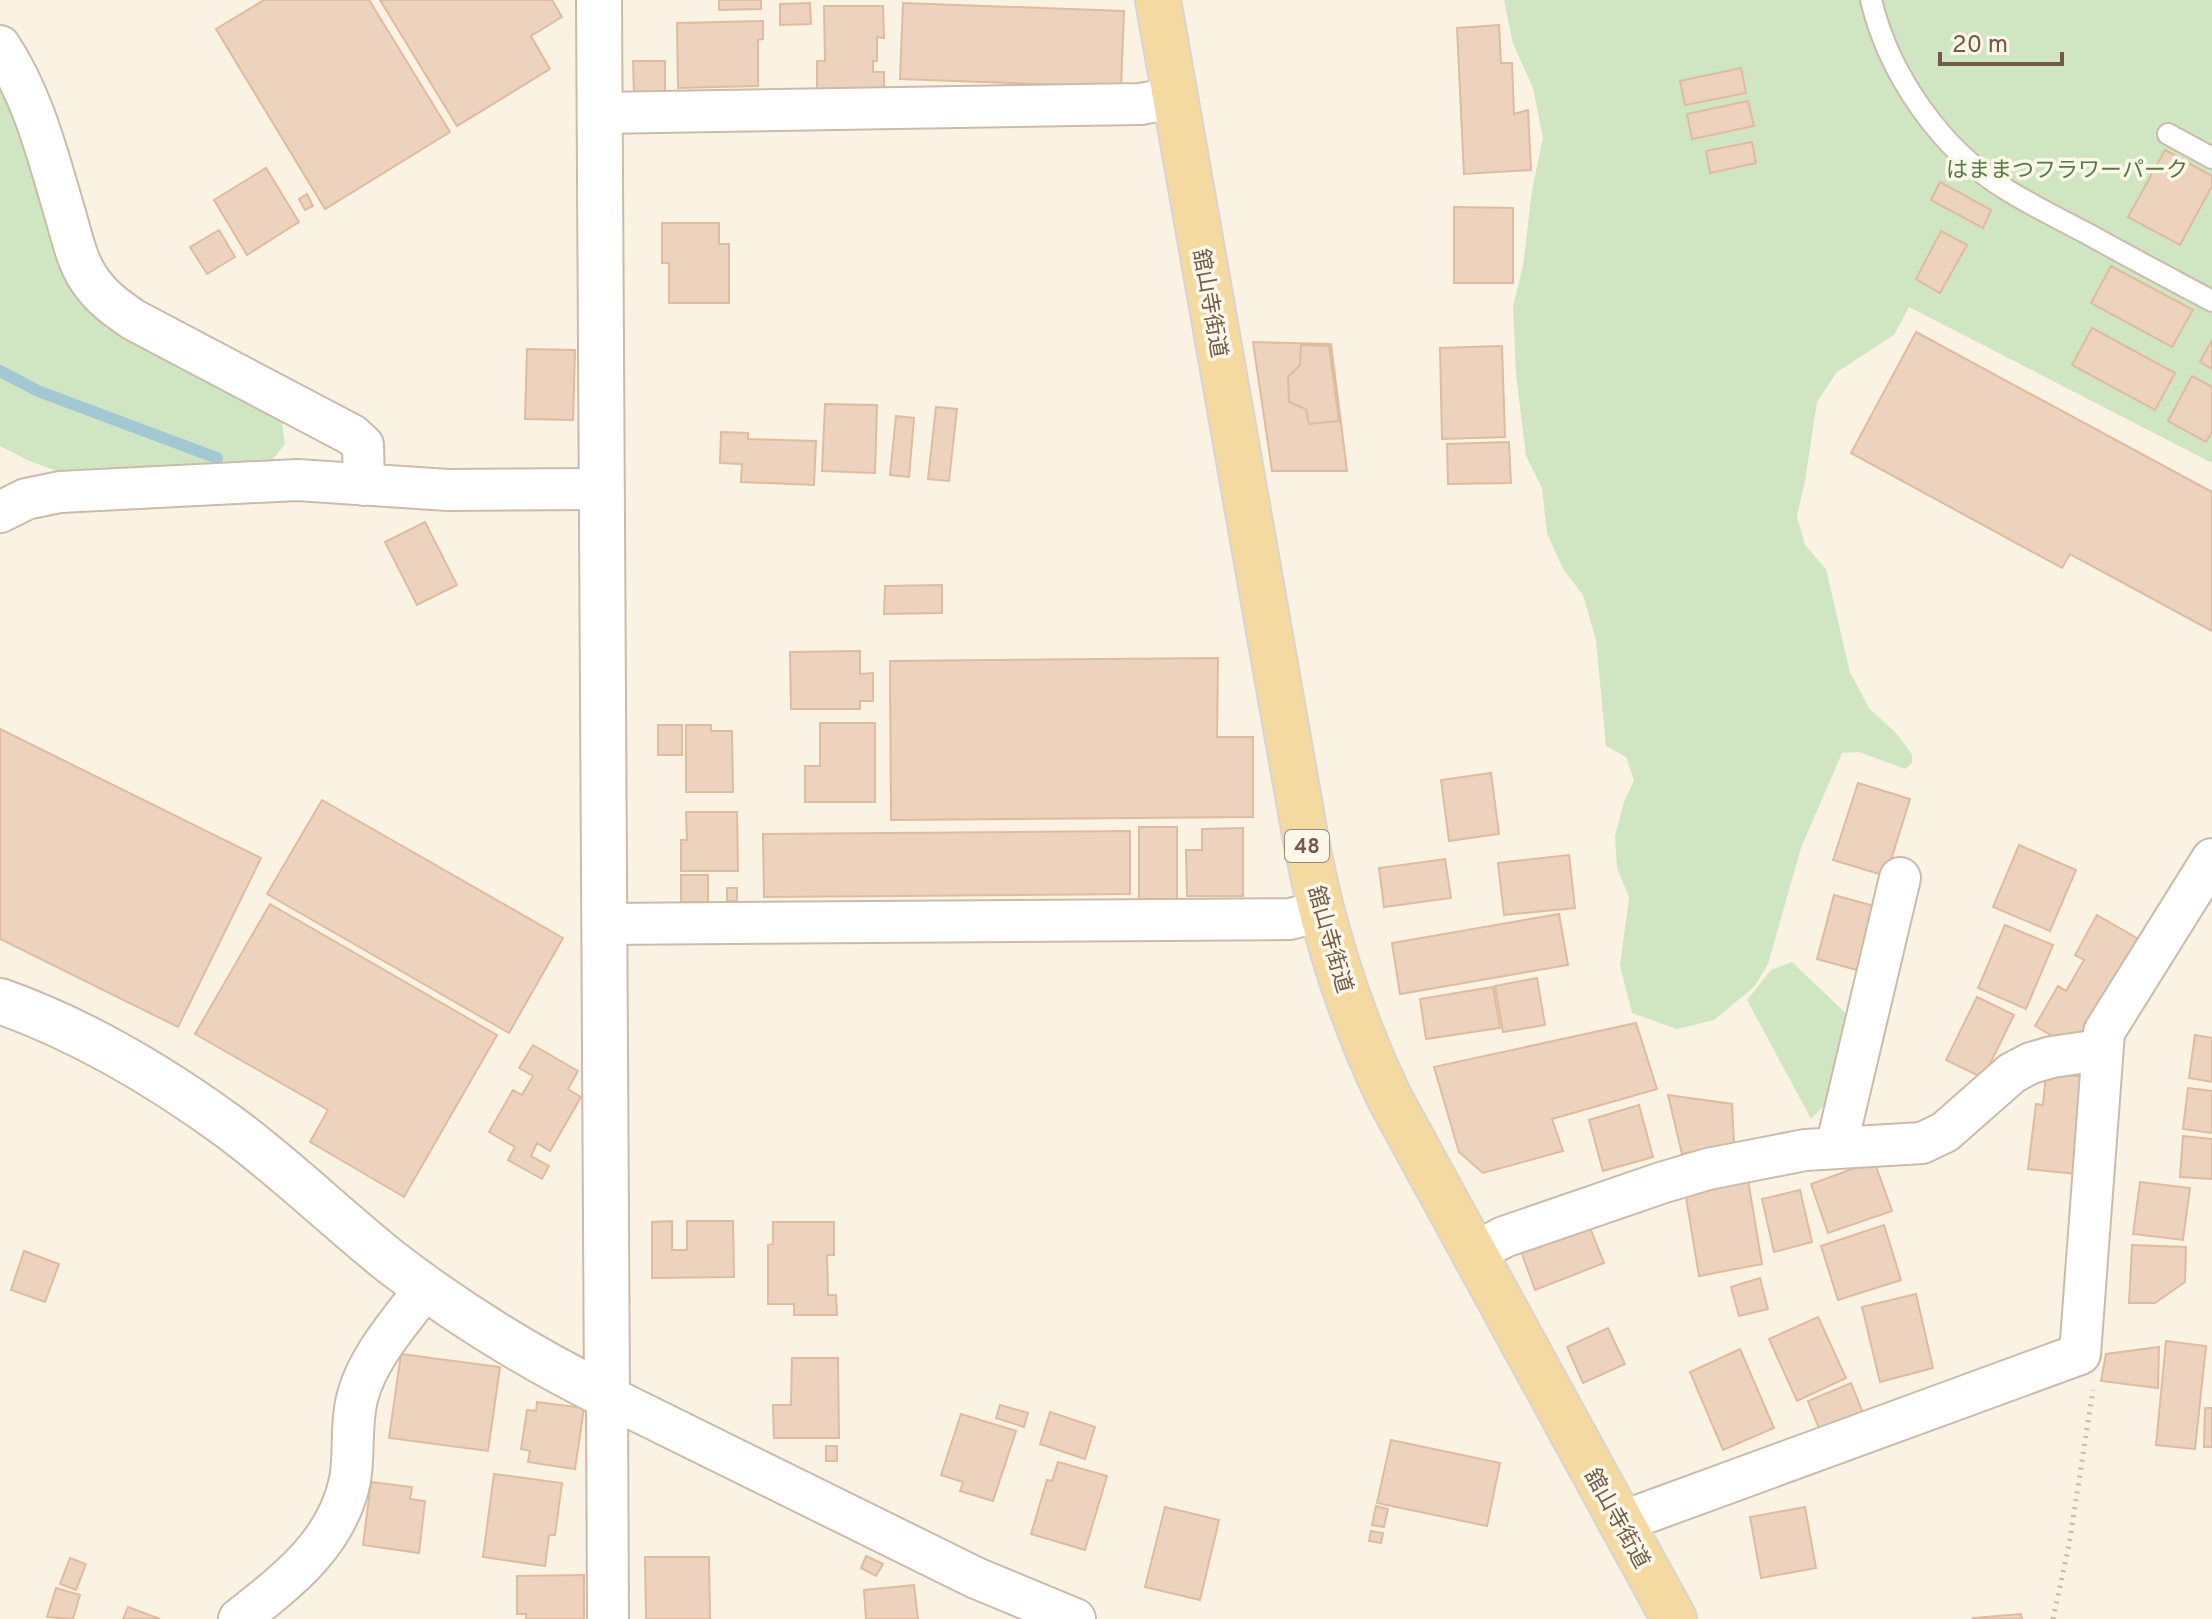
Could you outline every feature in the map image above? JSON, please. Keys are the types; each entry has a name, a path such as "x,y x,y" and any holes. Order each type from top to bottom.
{"main road":[{"name":"舘山寺街道","path":"1158,0 1321,911 1342,982 1389,1097 1674,1619"}],"street":[{"path":"599,0 608,1619"},
{"path":"0,46 19,74 33,107 88,278 108,302 134,320 352,435 363,445 364,485"},
{"path":"599,113 1140,104 1175,98"},
{"path":"4,500 60,492 297,480 448,490 602,489"},
{"path":"1622,1525 1647,1512 2080,1354 2104,1032 2212,859"},
{"path":"1841,1147 1840,1131 1900,878"},
{"path":"604,924 1290,919 1321,911"},
{"path":"0,1001 65,1028 177,1090 229,1127 383,1256 522,1353 976,1578 1075,1619"},
{"path":"1474,1253 1504,1237 1685,1176 1757,1158 1841,1147 1922,1143 1945,1132 2012,1073 2031,1063 2052,1057 2102,1052"},
{"path":"239,1619 307,1562 326,1538 349,1482 353,1451 352,1423 368,1368 426,1287"}],"lane":[{"path":"1871,0 1897,69 1926,115 1963,155 2005,189 2212,301"},
{"path":"2168,134 2212,158"}],"path":[{"path":"2053,1619 2069,1545 2096,1366 2080,1354"}],"green space":[{"name":"はままつフラワーパーク","path":"1504,0 2212,0 2212,463 1909,307 1894,335 1837,372 1817,402 1797,516 1805,545 1826,569 1850,672 1869,708 1896,733 1912,754 1912,763 1905,769 1859,752 1842,753 1801,848 1768,964 1754,987 1714,1020 1677,1029 1632,1013 1620,966 1629,897 1617,868 1615,836 1624,802 1634,780 1626,757 1606,746 1596,640 1583,595 1563,569 1547,533 1542,488 1526,456 1516,375 1513,306 1523,266 1532,190 1543,138 1533,88 1513,44"},
{"path":"0,73 61,254 266,407 282,423 285,444 272,460 252,467 60,472 0,446"},
{"path":"1792,962 1854,1021 1840,1089 1811,1119 1747,1000 1771,970"}],"building":[{"path":"264,0 369,0 450,132 325,209 216,29"},
{"path":"380,0 552,0 562,17 531,36 550,69 457,126"},
{"path":"719,0 761,0 761,9 719,10"},
{"path":"810,3 811,24 780,25 780,4"},
{"path":"903,3 1124,11 1121,87 900,79"},
{"path":"824,6 883,6 884,38 877,37 877,61 873,61 873,72 884,72 884,90 817,91 817,61 825,61"},
{"path":"763,21 763,39 758,40 758,86 678,88 677,23"},
{"path":"1499,25 1501,63 1512,63 1514,114 1528,110 1531,170 1464,174 1457,28"},
{"path":"633,61 665,61 665,94 634,94"},
{"path":"1741,68 1746,93 1685,105 1680,81"},
{"path":"1748,101 1754,126 1692,139 1687,114"},
{"path":"1752,142 1756,163 1710,173 1706,151"},
{"path":"2165,150 2212,176 2212,186 2180,245 2128,217"},
{"path":"266,168 299,222 247,255 214,200"},
{"path":"1940,182 1991,210 1983,228 1931,200"},
{"path":"307,194 313,206 305,210 299,199"},
{"path":"1454,207 1513,208 1513,283 1454,283"},
{"path":"662,223 719,223 719,244 729,244 729,303 669,303 669,263 662,263"},
{"path":"219,230 235,257 207,274 190,247"},
{"path":"1941,231 1967,245 1940,293 1916,279"},
{"path":"2111,266 2193,310 2172,347 2091,303"},
{"path":"2092,328 2175,373 2155,410 2072,365"},
{"path":"1916,332 2212,492 2212,631 2070,554 2062,568 1851,453"},
{"path":"2212,340 2212,369 2200,362"},
{"path":"1253,342 1331,344 1347,471 1272,471"},
{"path":"1301,345 1329,346 1339,421 1309,424 1306,409 1289,402 1288,377 1300,365"},
{"path":"1502,346 1505,437 1442,439 1440,348"},
{"path":"527,349 575,350 573,420 525,419"},
{"path":"2192,376 2212,387 2212,432 2206,442 2168,421"},
{"path":"825,404 877,405 875,473 822,471"},
{"path":"936,407 957,409 949,481 928,479"},
{"path":"896,416 914,418 909,477 890,475"},
{"path":"721,432 748,433 748,439 816,441 814,485 741,482 742,464 720,463"},
{"path":"1509,442 1511,483 1448,484 1447,444"},
{"path":"425,522 457,585 417,605 385,542"},
{"path":"942,585 942,613 884,614 885,586"},
{"path":"860,651 860,674 873,673 873,701 860,701 860,709 791,709 790,652"},
{"path":"1218,658 1217,737 1253,737 1253,817 891,820 890,661"},
{"path":"820,723 875,723 875,802 805,802 805,766 820,766"},
{"path":"658,725 682,725 682,755 658,755"},
{"path":"686,725 711,725 711,731 732,731 733,792 686,792"},
{"path":"0,729 261,858 178,1027 0,939"},
{"path":"1491,773 1499,834 1449,841 1441,780"},
{"path":"1858,783 1910,799 1886,876 1833,860"},
{"path":"322,800 563,938 509,1033 267,894"},
{"path":"686,812 737,812 738,871 681,871 681,840 687,840"},
{"path":"1139,827 1177,827 1177,899 1139,899"},
{"path":"1243,828 1243,896 1187,896 1186,850 1202,850 1202,829"},
{"path":"1130,831 1130,894 764,897 763,834"},
{"path":"2019,845 2076,870 2050,931 1993,907"},
{"path":"1569,855 1575,908 1504,915 1498,863"},
{"path":"1445,859 1451,898 1384,907 1379,868"},
{"path":"681,875 708,875 708,902 681,902"},
{"path":"727,888 737,888 737,901 727,901"},
{"path":"1834,895 1881,908 1864,972 1817,959"},
{"path":"270,904 497,1035 404,1197 310,1142 328,1110 195,1034"},
{"path":"1559,914 1568,965 1400,994 1392,943"},
{"path":"2097,915 2142,941 2088,1038 2063,1042 2035,1026 2058,986 2066,991 2084,960 2075,955"},
{"path":"2005,925 2053,945 2026,1009 1978,988"},
{"path":"1537,978 1545,1025 1503,1032 1495,986"},
{"path":"1493,987 1500,1028 1426,1039 1420,999"},
{"path":"1977,997 2014,1015 1983,1078 1946,1060"},
{"path":"1636,1023 1657,1089 1552,1119 1563,1151 1483,1173 1459,1152 1434,1067"},
{"path":"2195,1035 2212,1038 2212,1082 2189,1078"},
{"path":"533,1045 578,1071 568,1089 581,1097 550,1151 537,1143 531,1156 549,1166 542,1179 508,1160 515,1147 489,1132 513,1090 522,1095 533,1076 519,1068"},
{"path":"2046,1073 2087,1077 2076,1174 2028,1169 2036,1104 2043,1105"},
{"path":"2188,1088 2212,1091 2212,1133 2183,1129"},
{"path":"1668,1095 1732,1104 1734,1143 1682,1154"},
{"path":"1639,1105 1653,1157 1603,1171 1589,1120"},
{"path":"2183,1136 2212,1139 2212,1179 2180,1177"},
{"path":"1874,1161 1892,1211 1828,1233 1811,1184"},
{"path":"1748,1180 1762,1264 1699,1276 1685,1191"},
{"path":"2140,1182 2190,1188 2183,1240 2133,1234"},
{"path":"1800,1190 1812,1242 1774,1252 1762,1199"},
{"path":"672,1221 672,1250 687,1250 687,1221 733,1221 734,1277 652,1278 652,1222"},
{"path":"773,1222 834,1222 834,1255 827,1255 828,1295 836,1295 837,1315 794,1315 794,1304 768,1304 768,1245 773,1244"},
{"path":"1589,1225 1604,1263 1535,1290 1521,1251"},
{"path":"1884,1225 1901,1280 1838,1300 1821,1246"},
{"path":"2132,1245 2186,1247 2185,1282 2155,1303 2129,1303"},
{"path":"24,1251 59,1264 45,1302 11,1290"},
{"path":"1760,1278 1768,1309 1739,1316 1731,1287"},
{"path":"1916,1294 1933,1368 1880,1382 1862,1307"},
{"path":"1818,1317 1846,1378 1797,1401 1769,1339"},
{"path":"1608,1328 1625,1364 1583,1383 1567,1347"},
{"path":"2166,1341 2206,1346 2195,1449 2156,1445"},
{"path":"2159,1347 2158,1388 2101,1381 2106,1354"},
{"path":"1740,1349 1774,1428 1723,1450 1690,1372"},
{"path":"401,1354 500,1367 488,1451 389,1438"},
{"path":"792,1358 838,1358 839,1438 774,1438 773,1405 791,1405"},
{"path":"1851,1383 1865,1418 1822,1436 1808,1401"},
{"path":"537,1402 584,1408 575,1469 528,1462 530,1451 521,1449 527,1410 536,1411"},
{"path":"1000,1405 1028,1413 1024,1427 996,1418"},
{"path":"2205,1408 2212,1408 2212,1447 2204,1447"},
{"path":"1050,1412 1095,1427 1085,1459 1040,1444"},
{"path":"961,1414 1016,1431 993,1501 960,1491 963,1482 941,1475"},
{"path":"1391,1440 1500,1463 1487,1526 1377,1503"},
{"path":"826,1446 837,1446 837,1461 826,1461"},
{"path":"1058,1462 1107,1476 1085,1550 1031,1534 1047,1480 1052,1481"},
{"path":"494,1474 562,1483 555,1535 549,1535 545,1566 483,1557"},
{"path":"371,1482 412,1487 410,1499 425,1501 419,1553 363,1545"},
{"path":"1376,1506 1388,1509 1384,1527 1372,1525"},
{"path":"1165,1507 1219,1520 1200,1600 1145,1587"},
{"path":"1805,1507 1816,1568 1761,1578 1750,1517"},
{"path":"1371,1531 1383,1533 1381,1543 1369,1541"},
{"path":"866,1556 883,1564 876,1576 861,1568"},
{"path":"645,1557 709,1557 710,1619 646,1619"},
{"path":"70,1558 86,1564 76,1590 60,1584"},
{"path":"584,1575 584,1619 526,1619 526,1614 517,1614 517,1576"},
{"path":"914,1585 918,1619 866,1619 864,1590"},
{"path":"56,1588 80,1595 73,1619 47,1617"},
{"path":"128,1607 160,1619 123,1619"},
{"path":"2021,1614 2022,1619 1973,1618"}],"waterway":[{"path":"0,371 38,391 217,458"}]}
